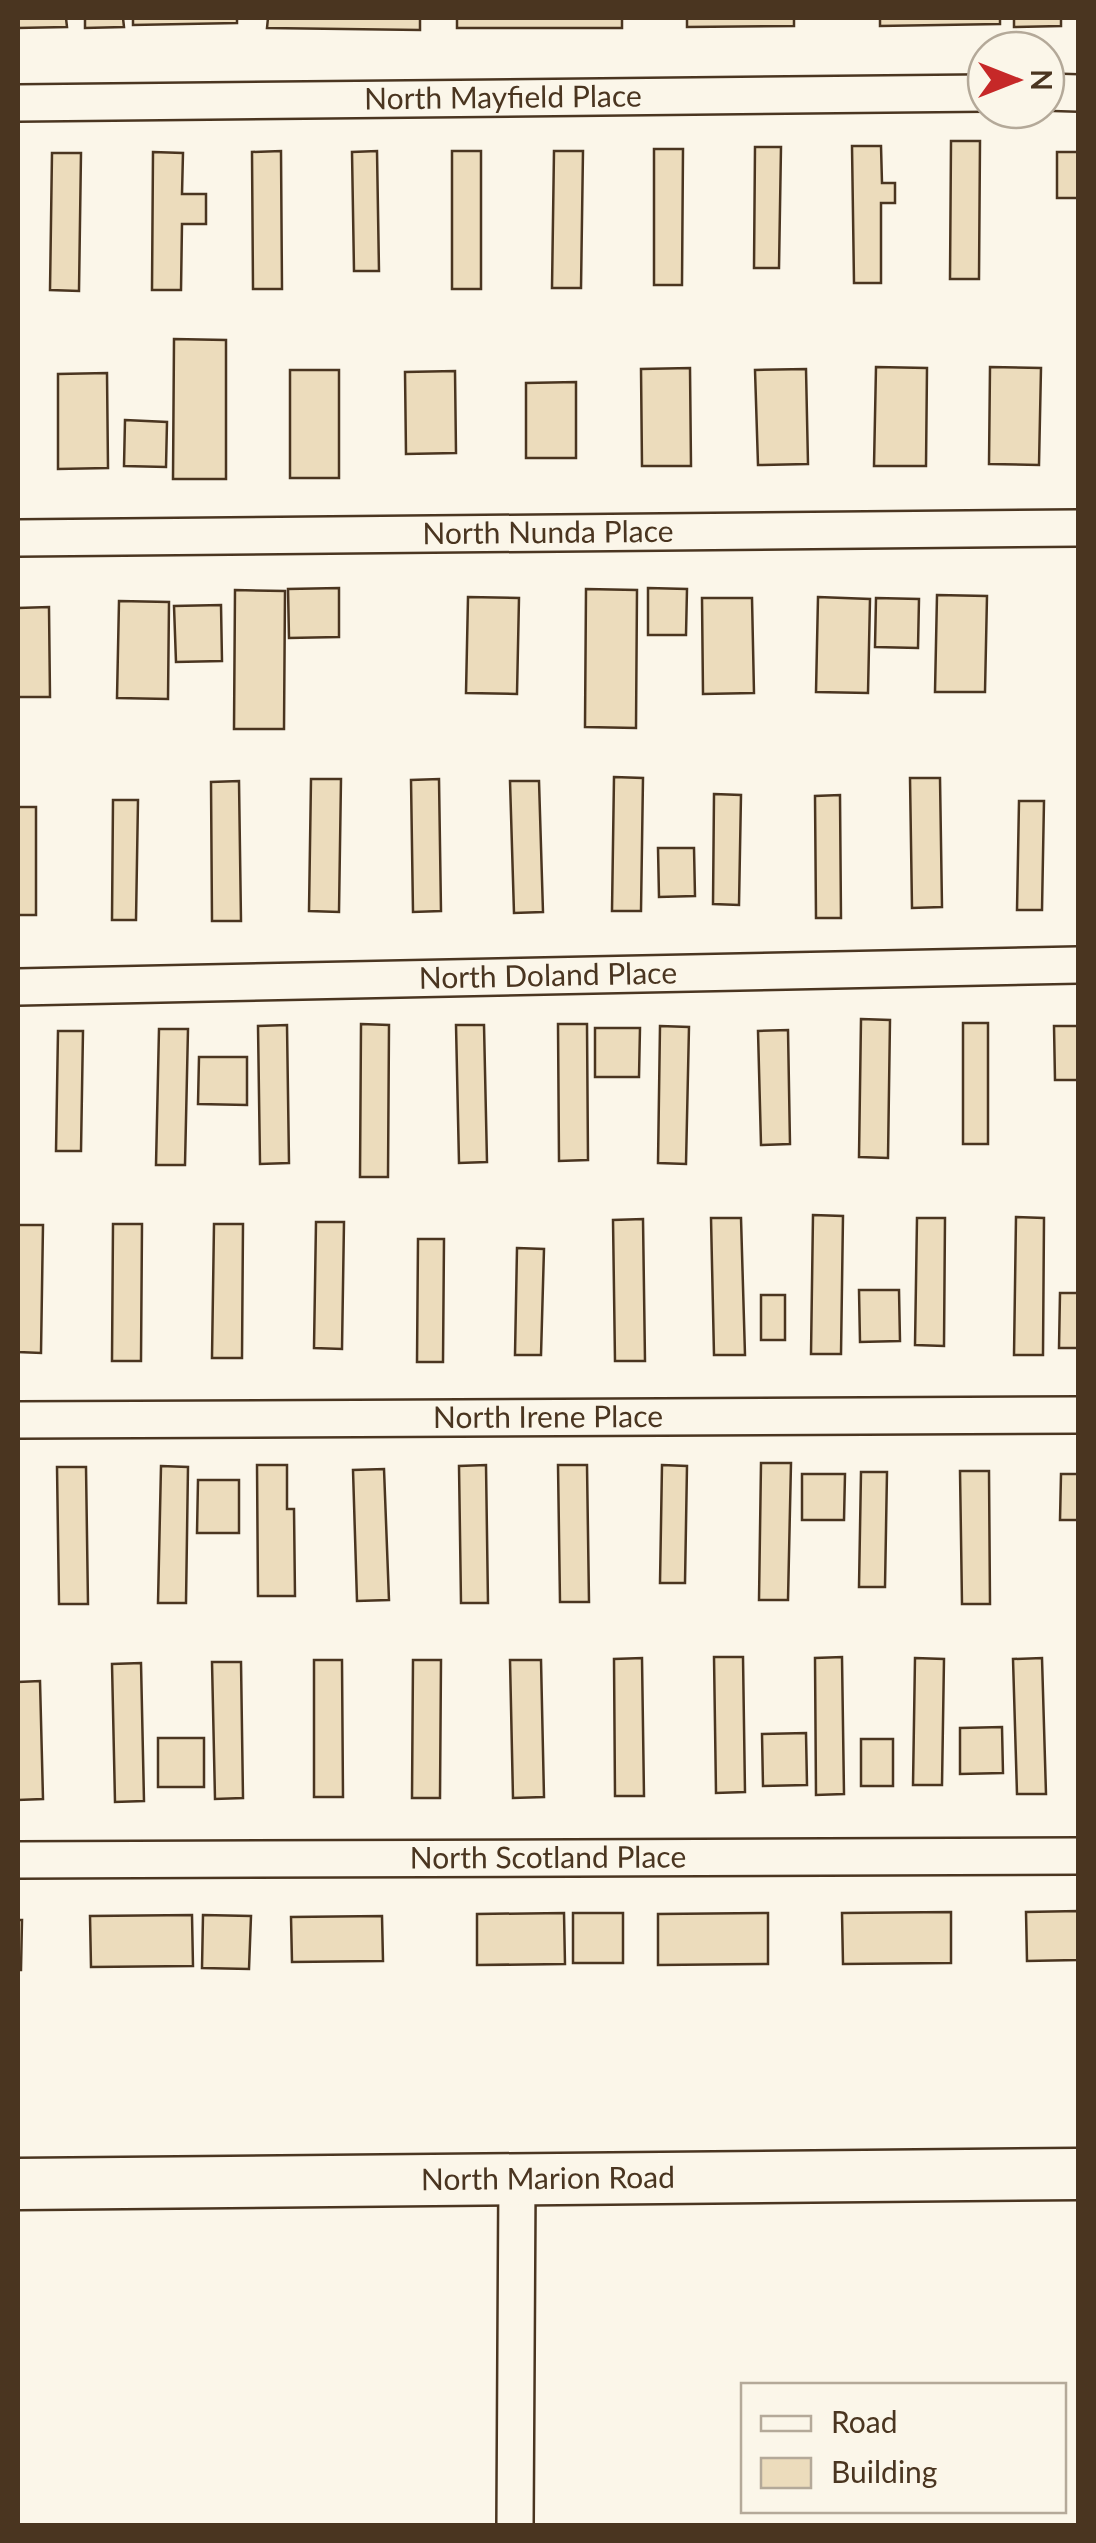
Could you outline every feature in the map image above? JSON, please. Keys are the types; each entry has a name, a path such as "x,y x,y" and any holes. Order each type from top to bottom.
{"main road":[{"name":"North Marion Road","path":"18,2184 1078,2174"}],"street":[{"name":"North Mayfield Place","path":"18,103 966,93"},
{"name":"North Nunda Place","path":"18,538 1078,528"},
{"name":"North Doland Place","path":"18,987 1078,965"},
{"name":"North Irene Place","path":"18,1420 1078,1416"},
{"name":"North Scotland Place","path":"18,1860 1078,1856"},
{"path":"514,2526 516,2181"}],"building":[{"path":"18,18 66,18 67,27 18,28"},
{"path":"85,18 123,18 124,27 85,28"},
{"path":"133,18 237,18 237,23 133,25"},
{"path":"268,18 420,18 420,30 267,28"},
{"path":"457,18 622,18 622,28 457,28"},
{"path":"687,18 794,18 794,26 687,27"},
{"path":"880,18 1000,18 1000,24 880,26"},
{"path":"1014,18 1061,18 1061,26 1014,27"},
{"path":"951,141 980,141 979,279 950,279"},
{"path":"852,146 881,146 882,183 895,183 895,203 881,203 881,283 854,283"},
{"path":"755,147 781,147 779,268 754,268"},
{"path":"654,149 683,149 682,285 654,285"},
{"path":"281,151 282,289 253,289 252,152"},
{"path":"377,151 379,271 354,271 352,152"},
{"path":"452,151 481,151 481,289 452,289"},
{"path":"554,151 583,151 581,288 552,288"},
{"path":"153,152 183,153 182,194 206,194 206,224 182,224 181,290 152,290"},
{"path":"1057,152 1078,152 1078,198 1057,198"},
{"path":"52,153 81,153 79,291 50,290"},
{"path":"174,339 226,340 226,479 173,479"},
{"path":"876,367 927,368 926,466 874,466"},
{"path":"990,367 1041,368 1039,465 989,464"},
{"path":"690,368 691,466 642,466 641,369"},
{"path":"806,369 808,464 758,465 755,370"},
{"path":"290,370 339,370 339,478 290,478"},
{"path":"455,371 456,453 406,454 405,372"},
{"path":"107,373 108,468 58,469 58,374"},
{"path":"576,382 576,458 526,458 526,383"},
{"path":"125,420 167,422 166,467 124,466"},
{"path":"339,588 339,637 289,638 288,589"},
{"path":"648,588 687,589 686,635 648,635"},
{"path":"586,589 637,590 636,728 585,727"},
{"path":"235,590 285,591 284,729 234,729"},
{"path":"937,595 987,596 985,692 935,692"},
{"path":"468,597 519,598 517,694 466,693"},
{"path":"818,597 870,599 868,693 816,692"},
{"path":"702,598 752,598 754,693 703,694"},
{"path":"876,598 919,599 918,648 875,647"},
{"path":"119,601 169,602 168,699 117,698"},
{"path":"221,605 222,661 176,662 174,606"},
{"path":"49,607 50,697 18,697 18,608"},
{"path":"614,777 643,778 641,911 612,911"},
{"path":"910,778 940,778 942,907 912,908"},
{"path":"311,779 341,779 339,912 309,911"},
{"path":"439,779 441,911 413,912 411,780"},
{"path":"239,781 241,921 212,921 211,782"},
{"path":"510,781 539,781 543,912 514,913"},
{"path":"714,794 741,795 739,905 713,904"},
{"path":"840,795 841,918 816,918 815,796"},
{"path":"113,800 138,800 136,920 112,920"},
{"path":"1019,801 1044,801 1042,910 1017,910"},
{"path":"18,807 36,807 36,915 18,915"},
{"path":"658,848 694,848 695,896 659,897"},
{"path":"861,1019 890,1020 888,1158 859,1157"},
{"path":"963,1023 988,1023 988,1144 963,1144"},
{"path":"361,1024 389,1025 388,1177 360,1177"},
{"path":"558,1024 587,1024 588,1160 559,1161"},
{"path":"287,1025 289,1163 260,1164 258,1026"},
{"path":"456,1025 484,1025 487,1162 459,1163"},
{"path":"660,1026 689,1027 686,1164 658,1163"},
{"path":"1054,1026 1078,1026 1078,1080 1055,1080"},
{"path":"595,1028 640,1028 639,1077 595,1077"},
{"path":"159,1029 188,1029 185,1165 156,1165"},
{"path":"788,1030 790,1144 761,1145 758,1031"},
{"path":"58,1031 83,1031 81,1151 56,1151"},
{"path":"199,1057 247,1057 247,1105 198,1104"},
{"path":"813,1215 843,1216 841,1354 811,1354"},
{"path":"1016,1217 1044,1218 1043,1355 1014,1355"},
{"path":"711,1218 741,1218 745,1355 714,1355"},
{"path":"917,1218 945,1218 944,1346 915,1345"},
{"path":"643,1219 645,1361 615,1361 613,1220"},
{"path":"316,1222 344,1222 342,1349 314,1348"},
{"path":"113,1224 142,1224 141,1361 112,1361"},
{"path":"214,1224 243,1224 242,1358 212,1358"},
{"path":"18,1225 43,1225 41,1353 18,1352"},
{"path":"418,1239 444,1239 443,1362 417,1362"},
{"path":"517,1248 544,1249 541,1355 515,1355"},
{"path":"859,1290 899,1290 900,1341 860,1342"},
{"path":"1060,1293 1078,1293 1078,1348 1059,1348"},
{"path":"761,1295 785,1295 785,1340 761,1340"},
{"path":"761,1463 791,1463 788,1600 759,1600"},
{"path":"257,1465 287,1465 287,1509 294,1509 295,1596 258,1596"},
{"path":"486,1465 488,1603 461,1603 459,1466"},
{"path":"558,1465 587,1465 589,1602 560,1602"},
{"path":"662,1465 687,1466 685,1583 660,1583"},
{"path":"161,1466 188,1467 186,1603 158,1603"},
{"path":"57,1467 86,1467 88,1604 59,1604"},
{"path":"384,1469 389,1600 357,1601 353,1470"},
{"path":"960,1471 989,1471 990,1604 962,1604"},
{"path":"861,1472 887,1472 885,1587 859,1587"},
{"path":"802,1474 845,1474 844,1520 802,1520"},
{"path":"1061,1474 1078,1474 1078,1520 1060,1520"},
{"path":"198,1480 239,1480 239,1533 197,1533"},
{"path":"714,1657 743,1657 745,1792 716,1793"},
{"path":"842,1657 844,1794 816,1795 815,1658"},
{"path":"642,1658 644,1796 615,1796 614,1659"},
{"path":"915,1658 944,1659 942,1785 913,1785"},
{"path":"1042,1658 1046,1794 1017,1794 1013,1659"},
{"path":"314,1660 342,1660 343,1797 314,1797"},
{"path":"413,1660 441,1660 440,1798 412,1798"},
{"path":"510,1660 541,1660 544,1797 513,1798"},
{"path":"212,1662 241,1662 243,1798 215,1799"},
{"path":"141,1663 144,1801 115,1802 112,1664"},
{"path":"40,1681 43,1799 18,1800 18,1682"},
{"path":"1002,1727 1003,1773 960,1774 960,1728"},
{"path":"806,1733 807,1785 763,1786 762,1734"},
{"path":"158,1738 204,1738 204,1787 158,1787"},
{"path":"861,1739 893,1739 893,1786 861,1786"},
{"path":"1078,1911 1078,1960 1027,1961 1026,1912"},
{"path":"951,1912 951,1963 843,1964 842,1913"},
{"path":"564,1913 565,1964 477,1965 477,1914"},
{"path":"573,1913 623,1913 623,1963 573,1963"},
{"path":"768,1913 768,1964 658,1965 658,1914"},
{"path":"192,1915 193,1966 91,1967 90,1916"},
{"path":"203,1915 251,1916 249,1969 202,1968"},
{"path":"382,1916 383,1961 292,1962 291,1917"},
{"path":"18,1920 22,1920 21,1970 18,1970"}]}
